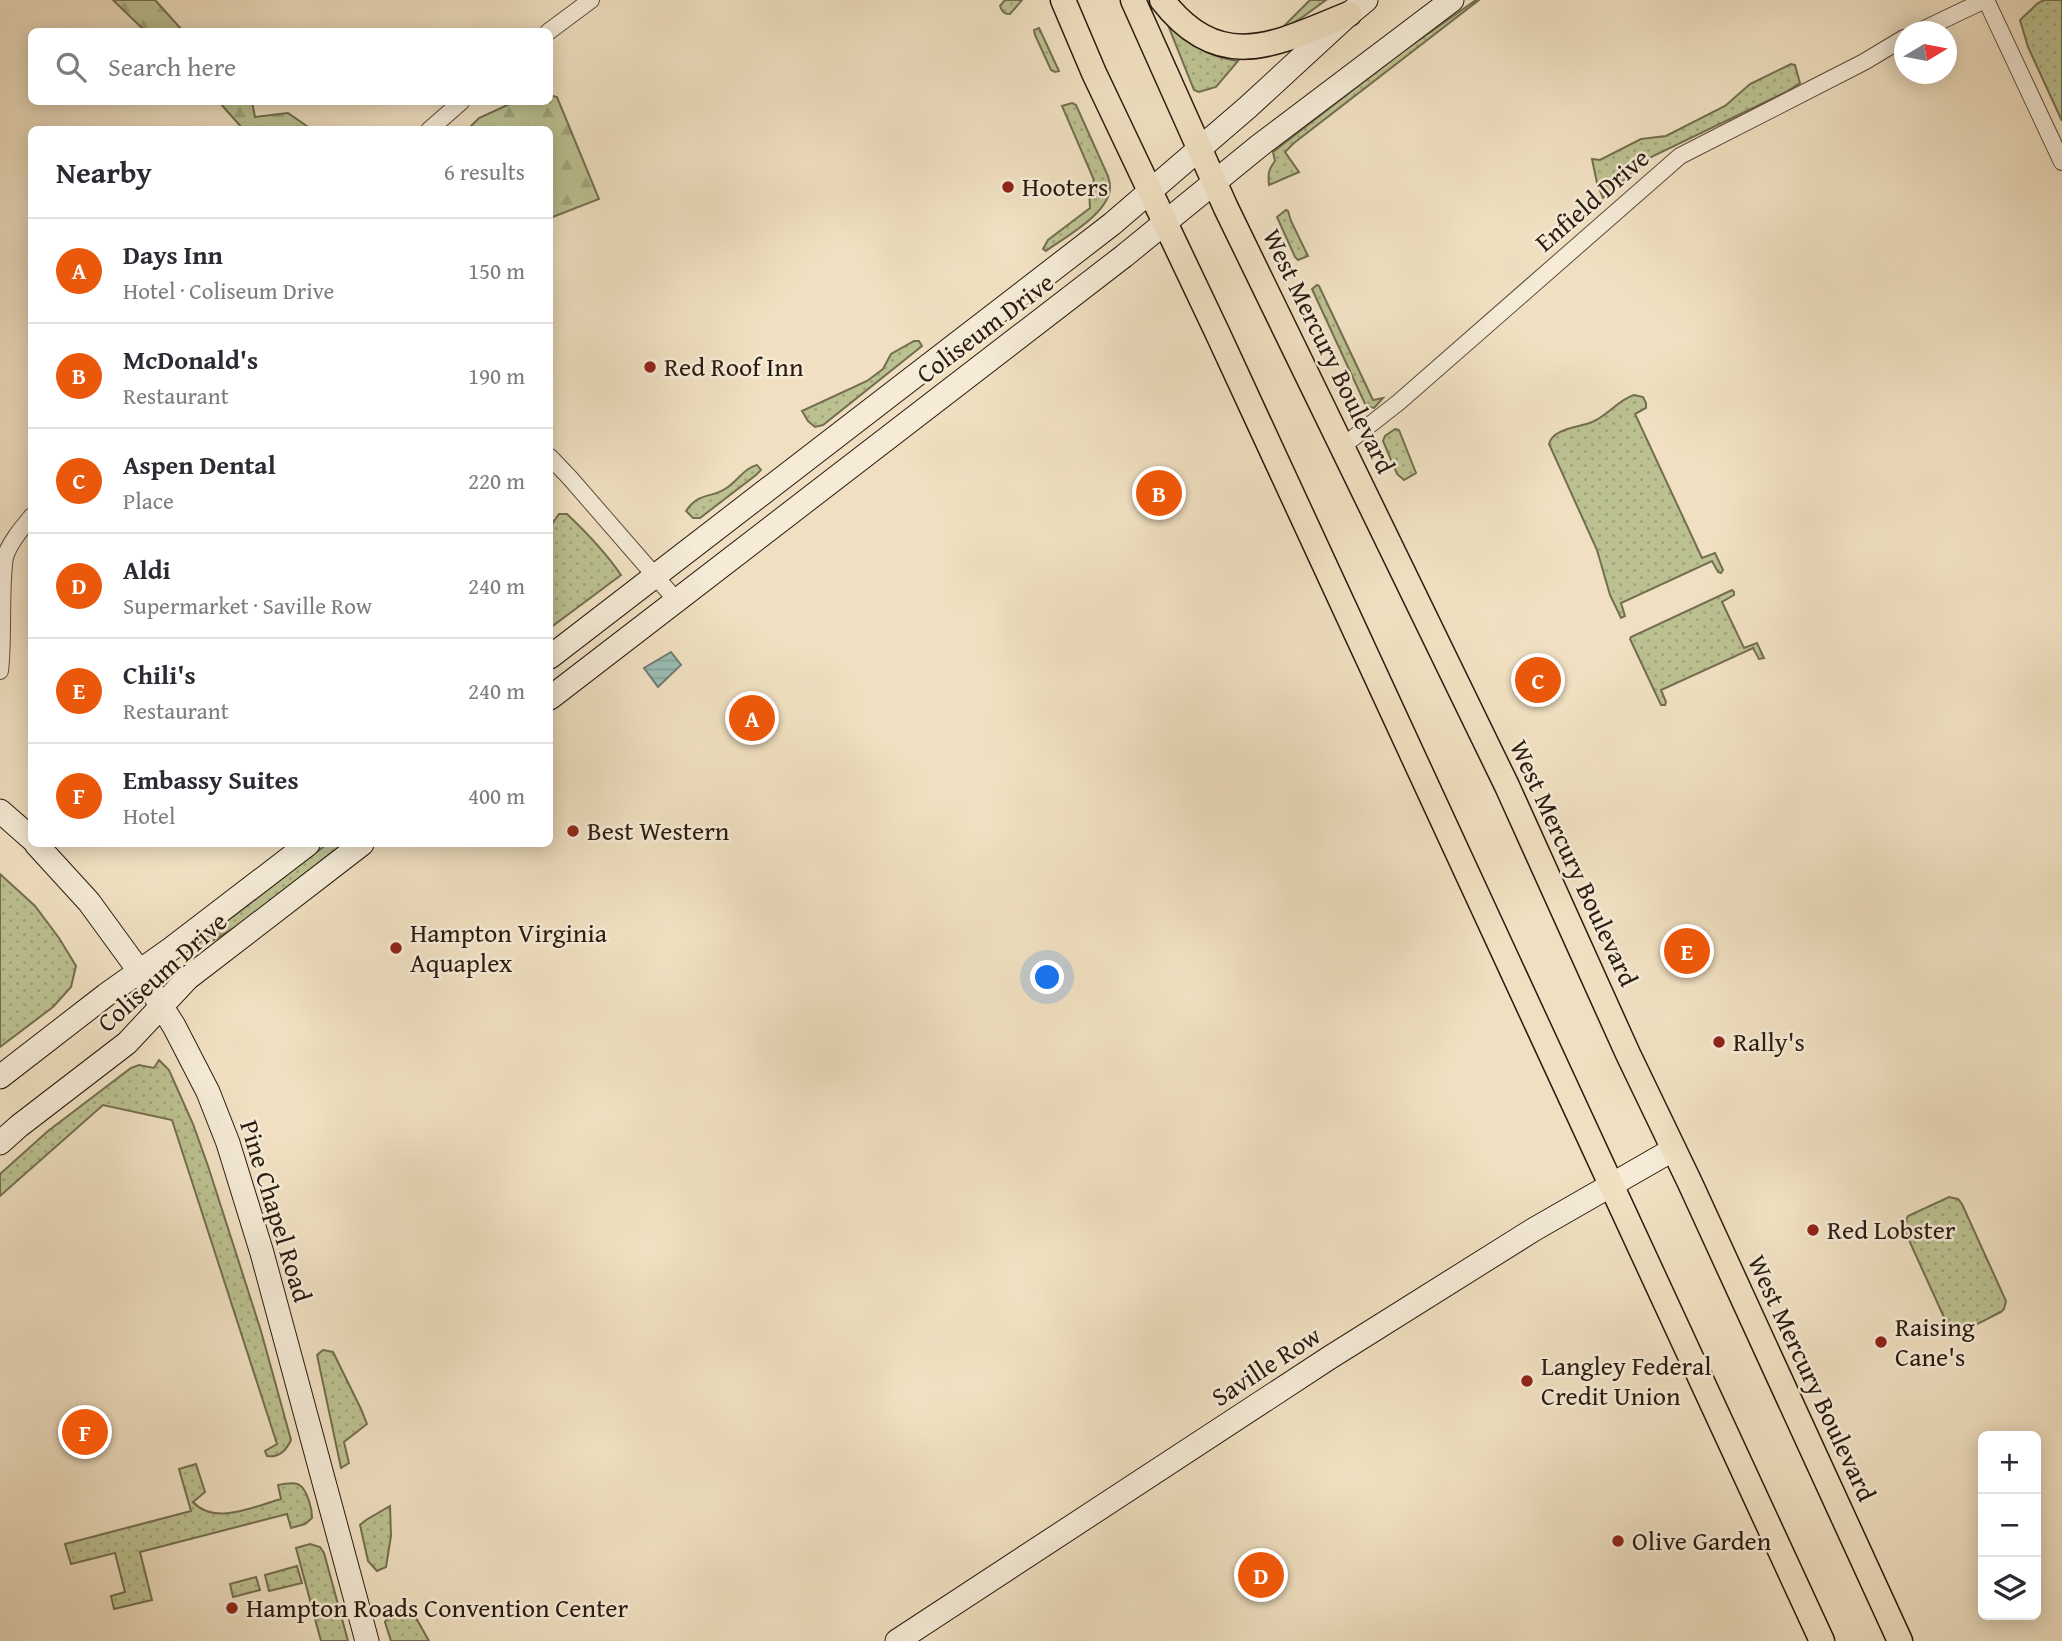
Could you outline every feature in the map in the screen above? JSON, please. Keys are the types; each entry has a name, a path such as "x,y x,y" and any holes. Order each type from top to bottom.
{"main road":[{"path":"1062,0 1822,1641"},
{"name":"West Mercury Boulevard","path":"1133,0 1214,182 1502,775 1900,1641"},
{"path":"1162,0 1181,21 1210,40 1246,47 1265,46 1287,39 1357,7"}],"street":[{"path":"553,28 591,0"},
{"name":"Coliseum Drive","path":"553,696 1124,256 1259,146 1452,0"},
{"path":"1940,21 1985,0 2062,162"},
{"name":"Coliseum Drive","path":"553,655 1044,278 1150,192 1357,7"},
{"name":"Enfield Drive","path":"1343,446 1399,402 1680,156 1894,44"},
{"path":"434,126 458,105"},
{"path":"553,460 676,600"},
{"path":"0,671 2,571 11,545 28,522"},
{"path":"0,811 28,836"},
{"name":"Pine Chapel Road","path":"39,847 89,902 140,972 181,1038 208,1092 238,1174 262,1253 367,1641"},
{"name":"Coliseum Drive","path":"0,1077 304,847"},
{"name":"Coliseum Drive","path":"0,1143 127,1043 188,978 358,847"},
{"name":"Saville Row","path":"897,1641 1329,1358 1533,1230 1674,1149"}],"green space":[{"path":"113,0 155,0 180,28 142,28"},
{"path":"1005,0 1022,0 1010,14 1006,14 1000,6"},
{"path":"1310,0 1326,0 1280,30"},
{"path":"1479,0 1294,143 1285,152 1299,172 1269,185 1269,172 1275,161 1273,152 1402,52"},
{"path":"2044,0 2062,0 2062,121 2028,47 2020,20"},
{"path":"1168,25 1208,52 1238,61 1216,87 1199,92 1194,90"},
{"path":"1039,28 1059,71 1051,70 1035,35 1034,30"},
{"path":"1791,64 1795,65 1800,83 1651,157 1603,198 1592,159 1600,160 1641,139 1666,136 1725,106 1750,84"},
{"path":"553,96 557,97 599,199 553,217 553,126 471,126 479,118 507,105 553,105"},
{"path":"1072,103 1076,105 1108,176 1110,187 1108,197 1095,215 1046,251 1043,249 1048,240 1090,208 1089,190 1094,180 1062,106"},
{"path":"222,105 253,105 255,117 288,113 307,126 240,126"},
{"path":"1286,210 1308,256 1298,260 1277,217"},
{"path":"1317,285 1373,400 1383,398 1374,408 1366,406 1312,289"},
{"path":"914,341 919,341 922,346 823,425 815,427 808,421 802,411 867,381 883,369 891,354"},
{"path":"1634,395 1643,397 1646,403 1646,408 1635,414 1702,558 1715,553 1723,570 1718,572 1712,561 1621,603 1625,616 1621,618 1610,595 1597,550 1549,444 1555,435 1597,419"},
{"path":"1395,429 1399,430 1416,473 1404,480 1397,474 1383,441 1385,436"},
{"path":"757,465 761,470 756,475 700,518 693,518 686,511 700,498 720,492"},
{"path":"559,514 567,514 603,551 621,575 553,626 553,523"},
{"path":"1732,590 1734,595 1722,602 1744,648 1757,643 1764,658 1759,659 1753,648 1661,690 1666,702 1661,705 1631,637"},
{"path":"323,847 339,848 249,919 202,947 192,948"},
{"path":"0,874 35,906 76,966 71,987 53,1007 0,1047"},
{"path":"159,1060 169,1070 193,1124 261,1331 291,1440 279,1455 267,1456 265,1451 277,1444 172,1120 103,1105 0,1196 0,1174 48,1131 131,1068 139,1065 154,1068"},
{"path":"1949,1197 1958,1199 1962,1204 2006,1301 2001,1312 1961,1329 1948,1326 1903,1227 1908,1216"},
{"path":"323,1350 333,1352 367,1424 344,1442 349,1463 341,1468 317,1355"},
{"path":"196,1464 205,1492 193,1502 202,1509 212,1513 224,1513 248,1509 281,1499 278,1485 295,1483 302,1487 307,1495 312,1518 305,1524 291,1528 287,1514 140,1552 152,1600 114,1609 111,1596 125,1592 115,1553 71,1564 65,1544 191,1511 179,1469"},
{"path":"390,1506 391,1536 386,1567 377,1571 368,1561 360,1525"},
{"path":"310,1544 320,1547 324,1553 348,1641 321,1641 296,1548"},
{"path":"297,1566 302,1583 269,1591 265,1575"},
{"path":"256,1577 260,1590 233,1597 230,1584"},
{"path":"400,1609 415,1616 429,1641 391,1641 385,1622 390,1613"}],"water":[{"path":"671,652 681,665 658,687 644,668"}],"place":[{"name":"Hooters","path":"1008,187"},
{"name":"Red Roof Inn","path":"650,367"},
{"name":"McDonald's","path":"1159,493"},
{"name":"Aspen Dental","path":"1538,680"},
{"name":"Days Inn","path":"752,718"},
{"name":"Best Western","path":"573,831"},
{"name":"Hampton Virginia Aquaplex","path":"396,948"},
{"name":"Chili's","path":"1687,951"},
{"name":"Rally's","path":"1719,1042"},
{"name":"Red Lobster","path":"1813,1230"},
{"name":"Raising Cane's","path":"1881,1342"},
{"name":"Langley Federal Credit Union","path":"1527,1381"},
{"name":"Embassy Suites","path":"85,1432"},
{"name":"Olive Garden","path":"1618,1541"},
{"name":"Aldi","path":"1261,1575"},
{"name":"Hampton Roads Convention Center","path":"232,1608"}]}
